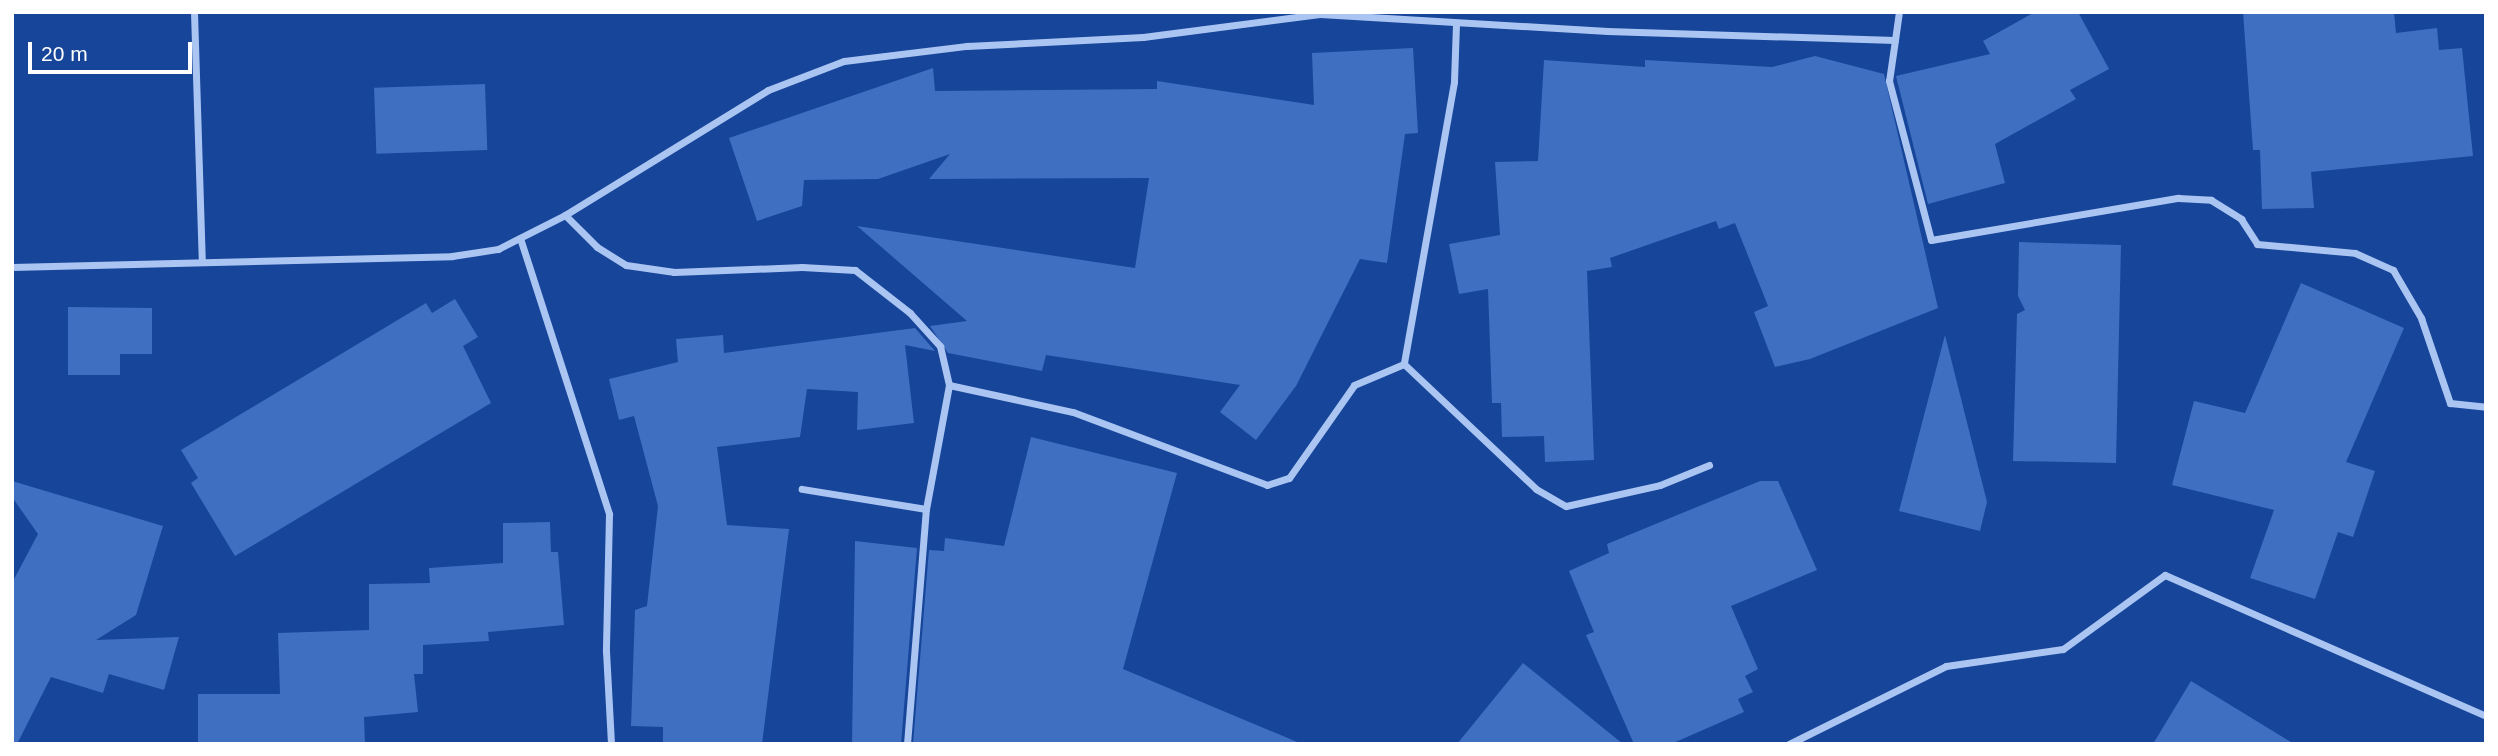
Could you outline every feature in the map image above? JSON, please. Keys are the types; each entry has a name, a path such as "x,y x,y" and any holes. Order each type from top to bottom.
{"street":[{"path":"194,12 202,262"},
{"path":"1899,12 1889,80 1931,240 2178,198 2211,200 2241,219 2257,244 2355,253 2393,270 2421,318 2450,403 2486,407"},
{"path":"12,267 452,256 498,249 565,215 768,90 844,61 967,46 1143,37 1320,13 1456,24 1895,40"},
{"path":"1404,364 1454,82 1456,24"},
{"path":"565,215 597,247 626,265 674,272 802,267 855,270 910,313 940,346 949,385 926,509 907,744"},
{"path":"520,238 610,514 606,651 611,744"},
{"path":"949,385 1073,412 1267,485 1289,478 1354,385 1404,364"},
{"path":"1404,364 1536,489 1566,506 1660,485 1709,465"},
{"path":"802,489 926,509"},
{"path":"1789,744 1946,666 2063,649 2165,575 2486,716"}],"building":[{"path":"2035,12 2078,12 2109,69 2070,90 2076,99 1995,144 2005,183 1928,204 1896,76 1990,54 1983,41"},
{"path":"2243,12 2394,12 2396,33 2437,28 2439,50 2462,48 2473,156 2311,172 2314,208 2262,209 2260,150 2253,150"},
{"path":"1413,48 1418,133 1405,134 1387,263 1360,259 1296,386 1256,440 1220,412 1240,385 1046,355 1042,371 948,353 930,326 967,321 857,226 1135,268 1149,178 929,179 950,154 878,179 804,180 802,206 757,221 729,138 933,68 935,91 1157,89 1157,81 1314,105 1312,53"},
{"path":"1815,56 1884,74 1938,308 1810,359 1775,367 1754,312 1768,306 1735,223 1719,229 1716,221 1610,258 1612,267 1587,271 1594,460 1545,462 1544,436 1502,437 1501,403 1492,403 1488,289 1459,294 1449,244 1500,235 1495,162 1538,161 1544,60 1645,67 1645,60 1772,67"},
{"path":"485,84 487,150 376,154 374,88"},
{"path":"2019,242 2121,245 2116,463 2013,461 2017,314 2025,310 2018,296"},
{"path":"2301,283 2404,328 2346,462 2375,471 2353,537 2338,532 2315,599 2250,578 2274,510 2172,485 2194,401 2245,413"},
{"path":"455,299 478,337 463,346 491,403 235,556 191,483 198,478 181,450 426,303 432,313"},
{"path":"68,307 152,308 152,354 120,354 120,375 68,375"},
{"path":"915,328 935,351 905,345 914,423 857,430 858,392 807,389 800,437 717,447 727,525 789,529 762,744 663,744 663,727 631,726 635,610 647,606 658,506 634,416 619,420 609,379 678,362 676,339 723,335 724,353"},
{"path":"1945,335 1987,502 1980,531 1899,511"},
{"path":"1031,437 1177,473 1123,669 1302,744 913,744 929,550 944,551 945,538 1004,546"},
{"path":"12,481 163,526 136,615 96,640 179,637 164,690 109,674 103,693 51,677 17,744 12,744 12,583 38,534 12,497"},
{"path":"1760,481 1778,481 1817,570 1731,606 1758,669 1745,676 1753,692 1738,699 1744,712 1671,744 1634,744 1586,635 1594,632 1569,571 1609,553 1607,544"},
{"path":"550,522 551,552 558,552 564,625 488,632 489,641 423,645 423,674 414,674 418,712 364,717 365,744 198,744 198,694 280,694 278,633 369,630 369,584 430,583 429,568 503,563 503,523"},
{"path":"855,541 917,548 901,744 852,744"},
{"path":"1523,663 1623,744 1457,744"},
{"path":"2191,681 2294,744 2153,744"}]}
